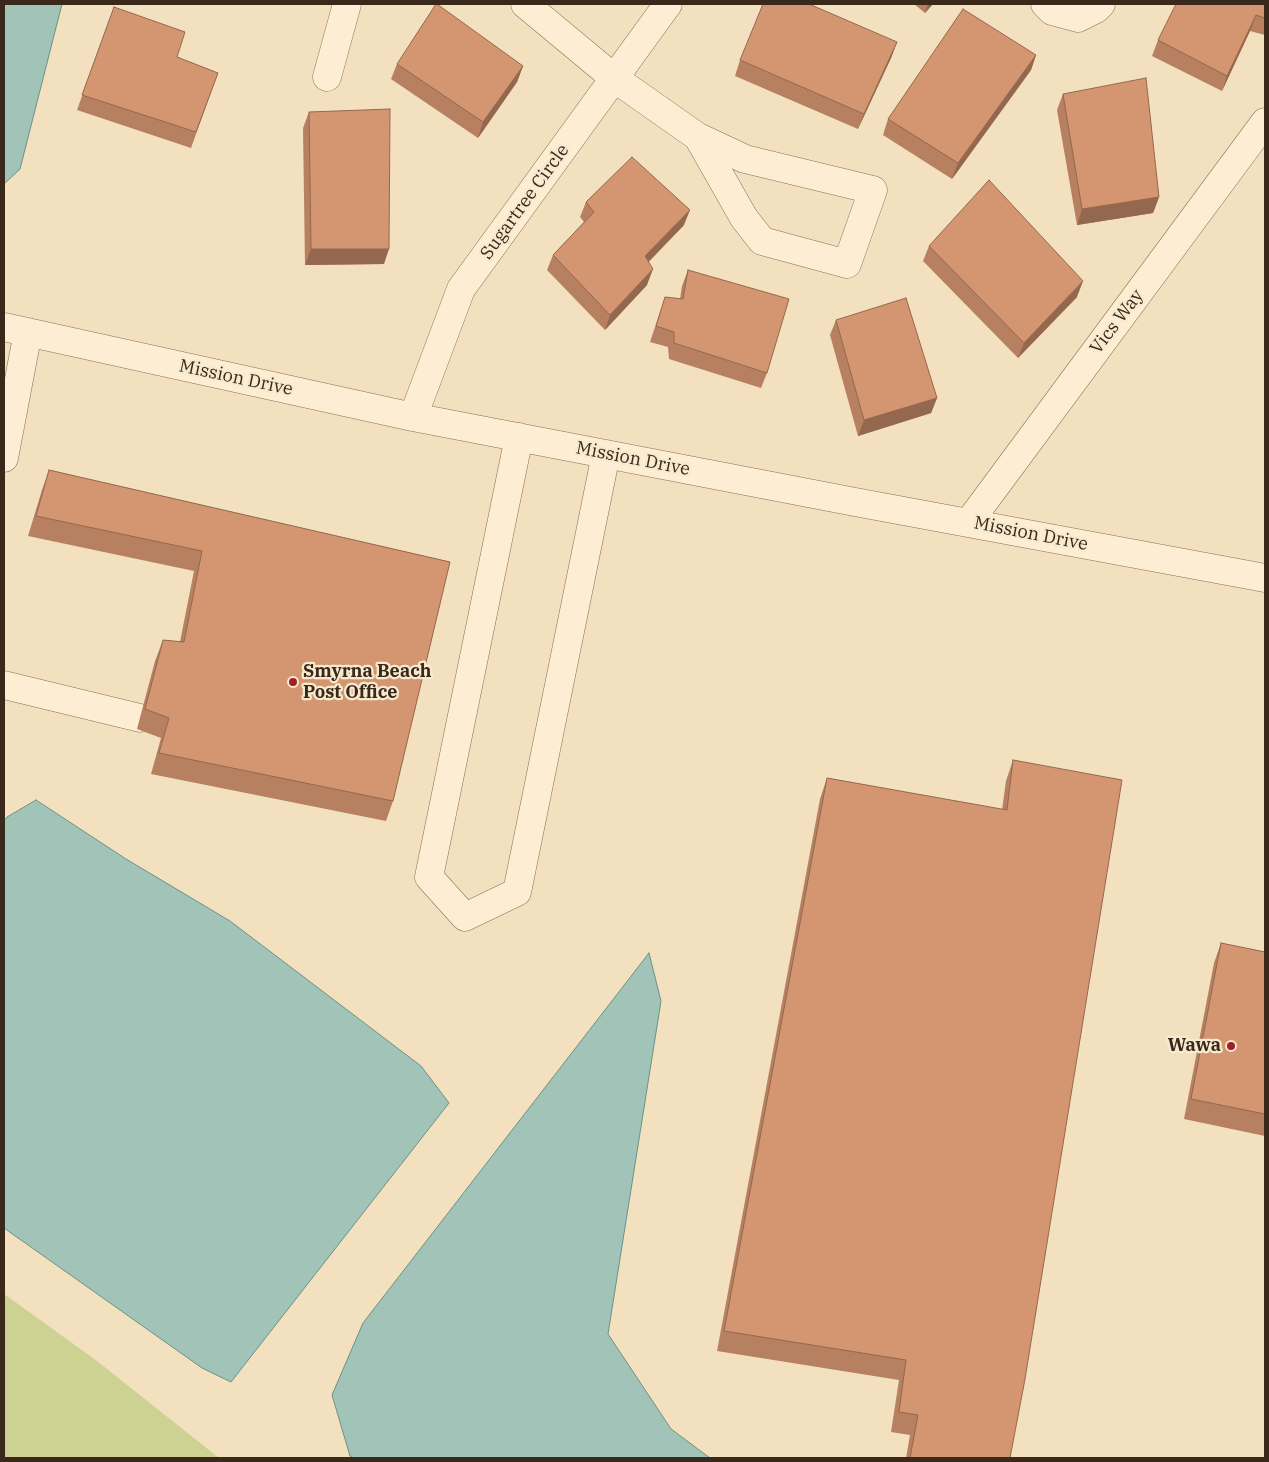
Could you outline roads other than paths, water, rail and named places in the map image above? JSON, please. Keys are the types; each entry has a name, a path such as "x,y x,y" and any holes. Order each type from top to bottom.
{"street":[{"path":"327,77 346,4"},
{"path":"525,4 614,78 698,137 745,159 873,190 847,264 762,241 744,218 698,137"},
{"name":"Sugartree Circle","path":"413,417 461,289 668,4"},
{"path":"1045,4 1052,11 1078,18 1096,9 1100,4"},
{"name":"Vics Way","path":"969,522 1264,127"},
{"path":"4,458 16,330"},
{"name":"Mission Drive","path":"16,330 413,417 1265,578"},
{"path":"520,437 429,877 465,917 517,892 606,454"},
{"path":"4,685 140,718"}],"water":[{"path":"4,4 62,4 20,169 4,184"},
{"path":"36,800 126,859 230,921 421,1066 449,1103 231,1382 202,1368 4,1228 4,821 7,817"},
{"path":"649,953 661,1001 608,1334 671,1429 710,1458 353,1458 350,1456 332,1395 363,1323"}],"place":[{"name":"Smyrna Beach Post Office","path":"293,682"},
{"name":"Wawa","path":"1231,1046"}]}
